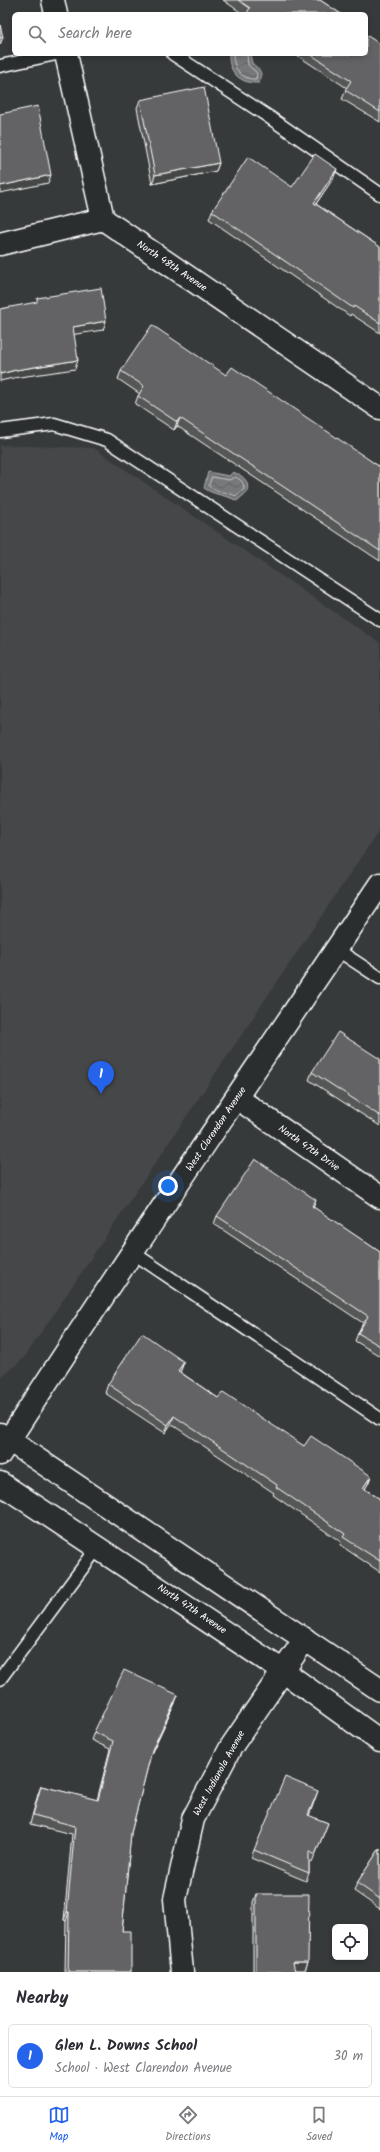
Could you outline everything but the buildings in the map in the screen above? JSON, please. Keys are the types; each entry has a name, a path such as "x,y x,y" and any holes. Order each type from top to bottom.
{"street":[{"path":"53,0 56,12"},
{"path":"0,244 103,219 66,56"},
{"name":"North 48th Avenue","path":"103,219 380,408"},
{"name":"West Clarendon Avenue","path":"3,1442 237,1098 380,884"},
{"name":"North 47th Drive","path":"237,1098 380,1197"},
{"path":"3,1442 379,1688"},
{"name":"North 47th Avenue","path":"0,1483 283,1671 380,1741"},
{"name":"West Indianola Avenue","path":"182,1972 175,1899 193,1819 231,1747 305,1640"}],"lane":[{"path":"0,66 47,56"},
{"path":"176,56 269,117 380,194"},
{"path":"0,430 54,424 107,440 380,620"},
{"path":"336,949 380,978"},
{"path":"132,1252 380,1419"},
{"path":"0,1679 98,1547"}],"shaded area":[{"path":"0,445 94,448 380,643 380,829 24,1358 0,1379"}],"water":[{"path":"229,56 250,56 252,63 261,74 259,83 247,82 241,79 233,72 229,61"},
{"path":"208,472 229,476 233,472 245,479 248,491 237,501 208,491 204,488"}],"place":[{"name":"Glen L. Downs School","path":"101,1094"}]}
